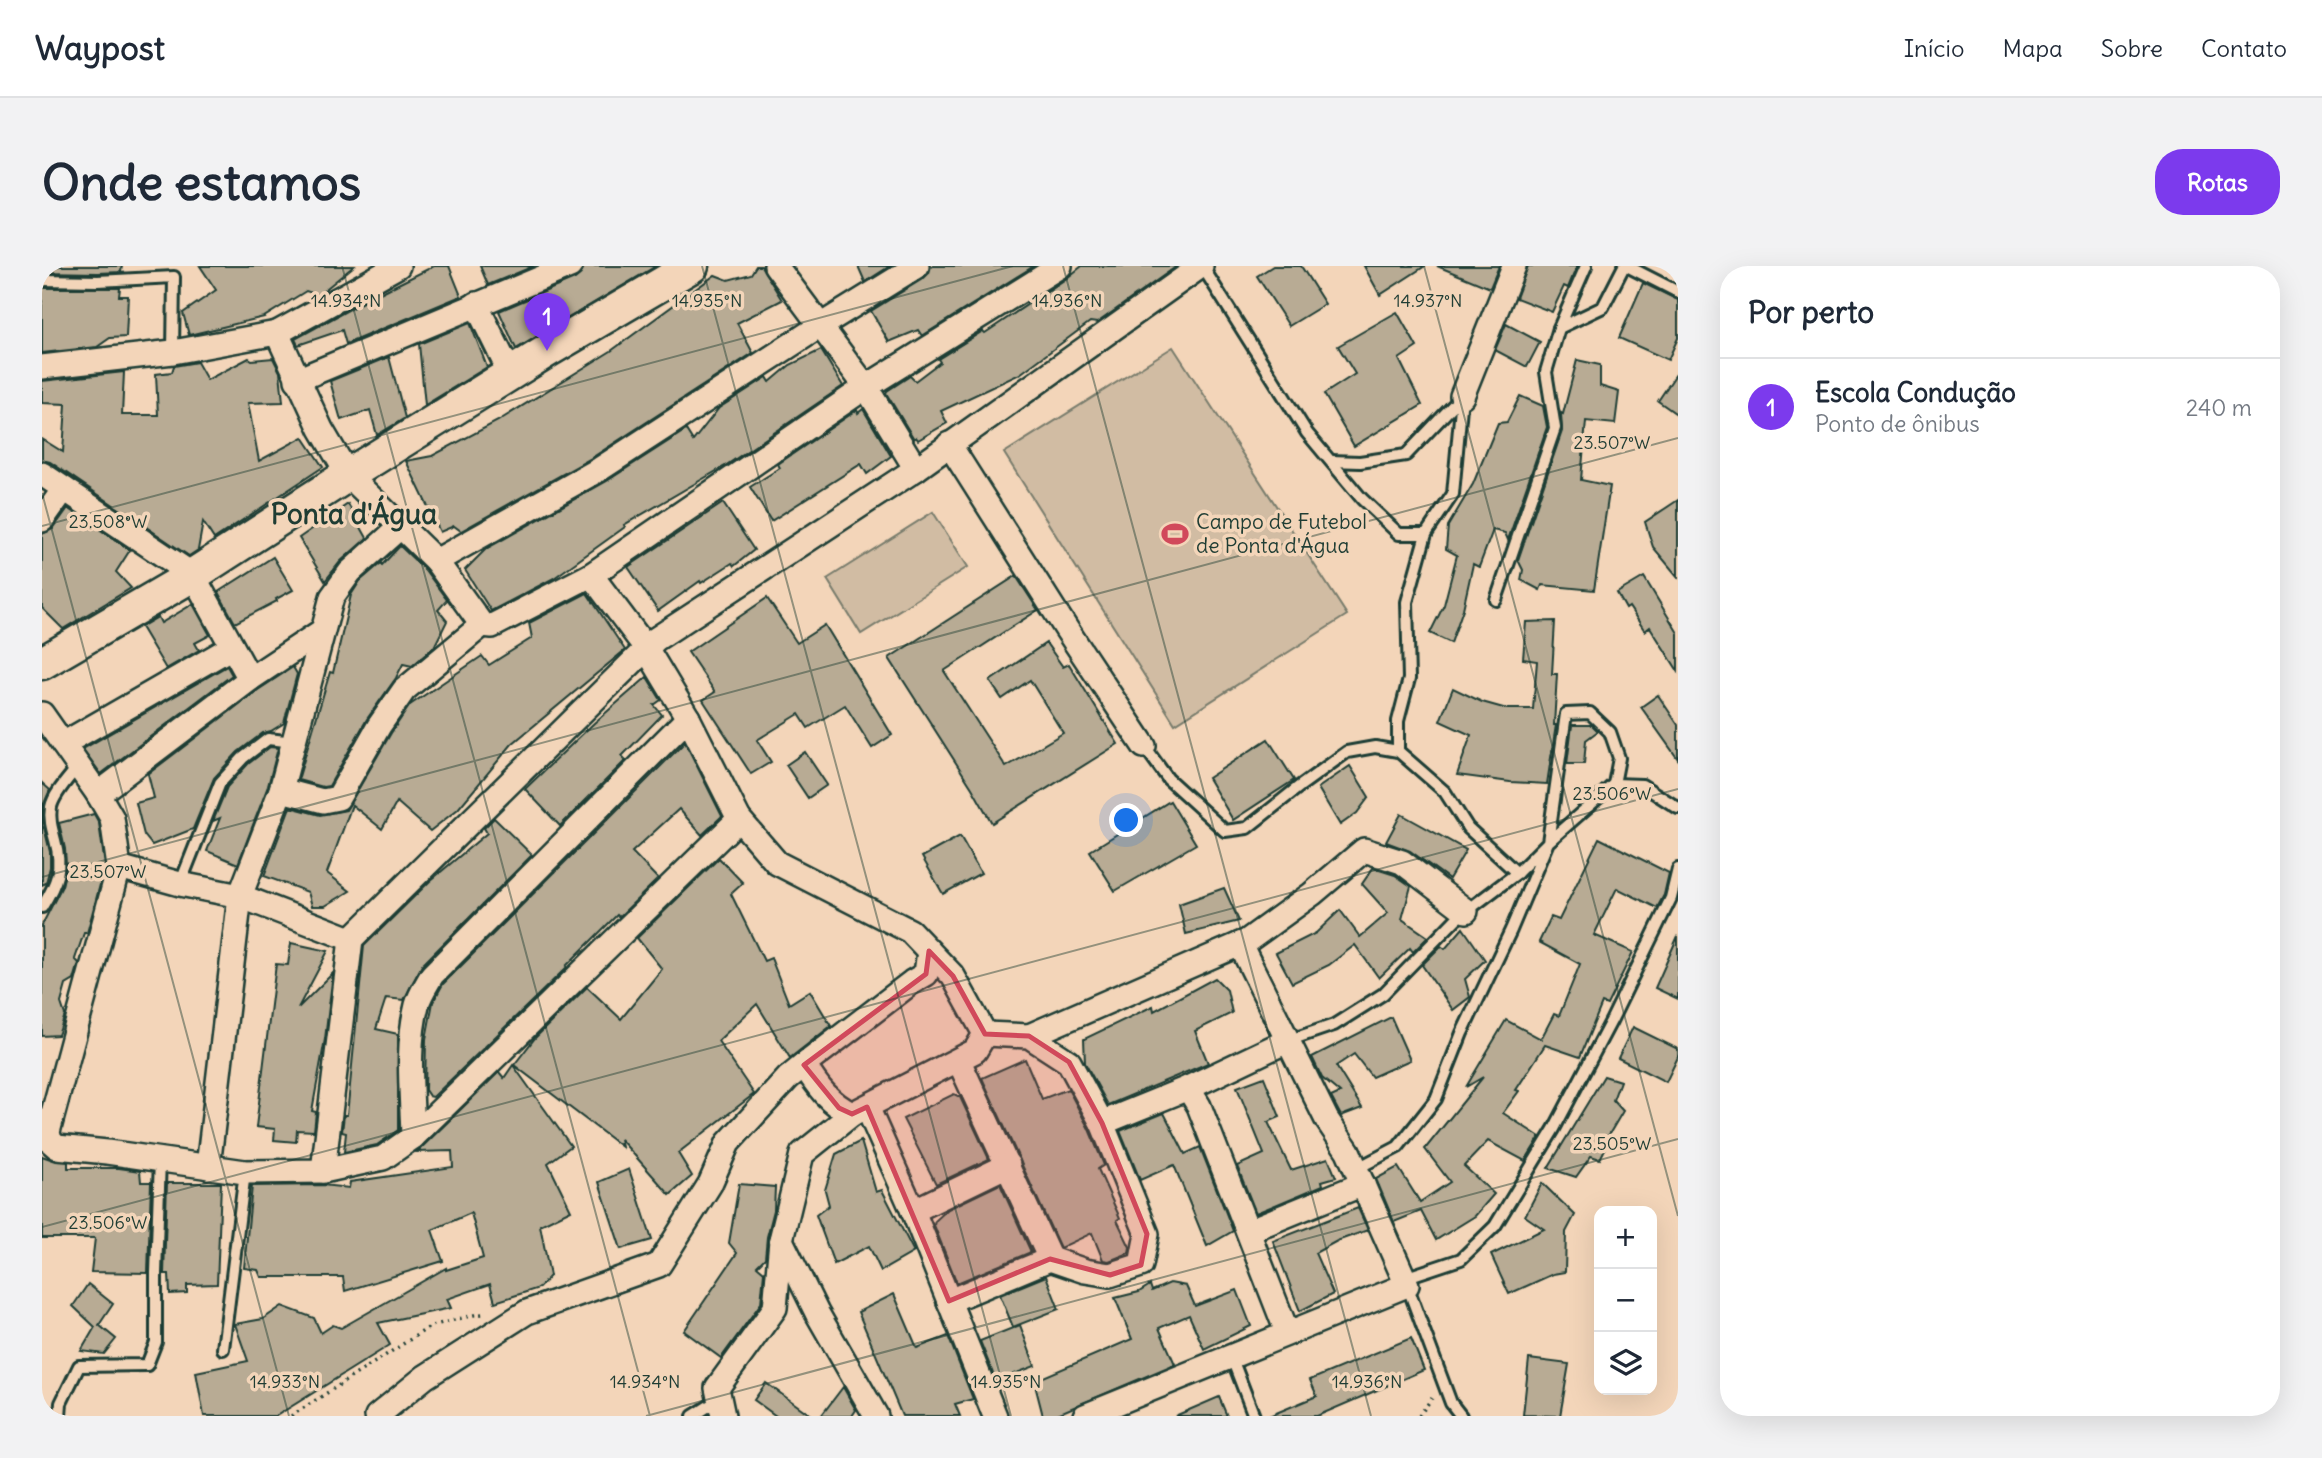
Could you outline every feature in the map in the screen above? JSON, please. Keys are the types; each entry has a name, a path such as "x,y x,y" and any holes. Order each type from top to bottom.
{"street":[{"path":"42,367 173,352 277,333 398,266"},
{"path":"297,380 570,266"},
{"path":"42,663 193,575 547,351 692,266"},
{"path":"776,266 866,387 916,469"},
{"path":"436,561 600,469 917,266"},
{"path":"281,790 323,801 338,798 379,726 404,690 482,625 492,626 591,575 866,387 1060,266"},
{"path":"323,1171 351,939 656,639 916,469 1202,266"},
{"path":"1462,396 1514,266"},
{"path":"476,304 511,375"},
{"path":"277,333 321,429 348,475 436,561 482,625"},
{"path":"949,444 1144,747"},
{"path":"42,474 193,575 250,679"},
{"path":"42,520 65,489"},
{"path":"208,1167 240,896 281,790 332,597 349,572 400,527"},
{"path":"591,575 646,648 688,718 739,819 777,863 910,931 953,976 985,1034"},
{"path":"98,794 250,679 323,631"},
{"path":"63,744 232,647"},
{"path":"42,714 112,818 119,867 48,1132 50,1141 58,1147 245,1172 323,1171 383,1158 413,1137 739,819"},
{"path":"413,1137 412,1035 418,1002 432,975 688,718"},
{"path":"985,1034 1029,1036 1247,941 1312,894 1364,850 1402,862 1466,911"},
{"path":"119,867 180,884 240,896 351,939"},
{"path":"1086,1416 1406,1281 1348,1150 1327,1120 1240,944"},
{"path":"377,1416 425,1377 527,1312 659,1265 710,1184 728,1143 804,1065 926,974 929,951"},
{"path":"721,1407 718,1388 775,1308 781,1240 802,1154 860,1111 975,1051 985,1034"},
{"path":"949,1301 1050,1259 1085,1271 1110,1275 1141,1265 1147,1234 1102,1123 1069,1062 1029,1036"},
{"path":"1102,1123 1287,1041"},
{"path":"959,1061 1050,1259"},
{"path":"804,1065 827,1098 839,1108 860,1111"},
{"path":"1188,1087 1199,1106 1287,1332"},
{"path":"860,1111 913,1211 995,1416"},
{"path":"913,1211 1007,1165"},
{"path":"1248,1231 1359,1176"},
{"path":"781,1240 817,1313 876,1416"}],"lane":[{"path":"1202,266 1307,433 1362,499 1399,534 1426,534"},
{"path":"1496,600 1555,428 1546,372 1559,328 1586,266"},
{"path":"1559,328 1603,307 1625,266 1678,292"},
{"path":"42,280 98,281 174,277 173,352"},
{"path":"1331,461 1360,462 1406,455 1462,396"},
{"path":"1398,751 1398,721 1409,679 1408,602 1426,534 1453,494 1462,396"},
{"path":"1287,1041 1335,1025 1383,994 1418,956 1466,911 1517,873 1548,842 1614,784 1619,758 1610,732 1590,713 1566,714 1548,842 1511,930 1462,1033 1436,1099 1398,1147 1359,1176"},
{"path":"180,884 220,783 243,758 268,739 294,742"},
{"path":"1144,747 1168,779 1225,831 1247,828 1348,752 1375,747 1398,751 1445,792 1468,828 1517,873"},
{"path":"42,907 54,889 58,875 58,850 50,818 51,804 78,766"},
{"path":"1614,784 1642,785 1678,808"},
{"path":"1461,1416 1451,1403 1406,1281 1461,1259 1495,1226 1554,1129 1611,1021 1671,898 1678,869"},
{"path":"60,1416 61,1403 79,1366 147,1365 156,1342 160,1160"},
{"path":"223,1349 245,1172"},
{"path":"1231,1356 1254,1416"},
{"path":"693,1416 721,1407"}],"path":[{"path":"291,1416 431,1326 487,1314"}],"highlighted area":[{"path":"929,951 953,976 985,1034 1029,1036 1069,1062 1102,1123 1147,1234 1141,1265 1110,1275 1050,1259 949,1301 867,1107 852,1114 839,1108 804,1065 926,974"}],"shaded area":[{"name":"Campo de Futebol de Ponta d'Água","path":"1173,347 1347,615 1175,724 1004,453"},
{"path":"933,512 968,567 861,634 827,579"}],"building":[{"path":"42,266 122,266 121,272 98,273 42,272"},
{"path":"200,266 354,266 318,295 306,291 264,317 189,335 183,313 216,290"},
{"path":"434,266 449,266 461,296 346,344 342,330 298,345 295,339"},
{"path":"480,266 534,266 488,285"},
{"path":"584,266 656,266 516,349 499,311 575,279"},
{"path":"756,266 761,266 782,300 737,323 753,353 593,457 461,531 454,526 440,532 406,461 432,456 498,421 611,351 715,275 728,280 751,274"},
{"path":"858,266 890,266 865,282"},
{"path":"931,266 1034,266 922,336 918,330 889,342 871,311 924,278"},
{"path":"1082,266 1177,266 1097,323 1090,322 1020,374 941,411 947,423 918,440 916,437 914,439 887,391 910,376 915,381 940,362 938,359 983,331 985,333"},
{"path":"1273,266 1301,266 1325,304 1289,326 1257,276"},
{"path":"1364,266 1425,266 1380,295"},
{"path":"1437,266 1499,266 1490,288"},
{"path":"1528,266 1577,266 1568,288 1564,286 1552,312 1516,298"},
{"path":"1643,283 1678,300 1678,338 1668,360 1619,338"},
{"path":"42,288 120,288 119,296 128,296 126,337 110,338 97,347 42,353"},
{"path":"1397,312 1417,347 1399,359 1422,405 1354,446 1324,394 1355,374 1338,346"},
{"path":"470,323 487,367 425,405 419,344"},
{"path":"1506,324 1540,342 1527,367 1495,350"},
{"path":"821,350 843,386 725,466 624,525 625,527 554,578 491,611 465,570 486,549 607,481 686,430 693,441 719,408 767,377 770,382 790,365"},
{"path":"389,357 405,418 377,435 370,410 341,420 330,381"},
{"path":"249,358 273,358 280,372 283,402 248,403 259,461 303,437 323,467 214,539 203,522 198,550 189,556 50,462 42,460 42,439 63,452 66,404 42,403 42,381 124,372 122,415 158,415 156,374 172,372 174,366 197,362 207,380"},
{"path":"1577,360 1600,365 1600,386 1619,392 1615,424 1586,421 1581,480 1610,486 1594,590 1542,585 1540,590 1521,580 1523,570 1518,560 1562,431 1561,413 1563,414"},
{"path":"1678,371 1678,415 1658,401"},
{"path":"1520,396 1543,406 1547,427 1508,540 1505,533 1493,530 1479,567 1473,564 1463,609 1451,643 1430,633 1444,605 1457,555 1446,549 1448,526 1473,484 1498,423 1507,422"},
{"path":"863,409 891,456 867,474 861,464 771,521 750,487 780,468 778,464 857,410 858,413"},
{"path":"1678,500 1678,577 1653,547 1645,522"},
{"path":"723,503 754,550 734,566 732,563 701,583 700,581 658,611 628,567"},
{"path":"348,504 367,538 340,562 325,581 299,538"},
{"path":"68,508 130,550 116,572 131,588 63,629 42,608 42,534 53,529"},
{"path":"400,546 425,570 447,600 438,610 447,621 434,647 412,666 403,664 367,719 329,786 323,787 298,780 330,672 333,673 351,595 360,581 381,563 382,565"},
{"path":"273,557 293,590 235,623 218,592"},
{"path":"1016,576 1038,610 944,671 1006,767 1063,733 1030,680 1002,699 990,681 1046,643 1063,667 1069,664 1118,744 992,823 889,658"},
{"path":"1644,577 1678,633 1678,671 1650,627 1645,631 1629,607 1626,609 1617,593"},
{"path":"587,593 625,650 512,744 458,809 430,831 397,802 382,829 352,805 327,873 350,891 325,906 312,906 308,892 264,876 290,807 320,815 346,810 410,705 482,656 489,665 532,638 529,623"},
{"path":"767,598 797,643 825,625 892,735 872,748 845,705 808,728 799,714 757,740 771,762 751,774 703,700 715,692 688,652"},
{"path":"193,604 210,635 195,643 199,650 166,669 141,627 158,617 161,623"},
{"path":"1555,621 1552,674 1557,674 1556,725 1547,784 1457,775 1471,735 1440,721 1453,688 1482,702 1507,709 1533,709 1537,661 1523,659 1526,622"},
{"path":"227,666 232,675 101,774 83,749"},
{"path":"293,667 297,674 284,723 263,733 238,752 214,778 193,829 152,845 144,835 136,803 154,798 148,774 258,690"},
{"path":"647,677 661,700 654,705 662,715 622,756 626,760 560,826 525,789"},
{"path":"1658,695 1678,725 1678,759 1641,707"},
{"path":"1572,725 1592,725 1598,731 1586,740 1584,764 1567,764"},
{"path":"1268,739 1294,780 1233,820 1208,778"},
{"path":"685,742 722,816 702,835 679,809 632,852 658,879 619,917 617,915 433,1097 429,1096 425,1090 426,1039 433,1002 443,984"},
{"path":"270,747 278,748 268,786 238,864 207,851 220,818 213,821 227,787 248,764"},
{"path":"805,752 827,785 808,798 786,765"},
{"path":"1350,766 1369,797 1357,813 1340,825 1318,788"},
{"path":"42,783 50,790 43,806 42,827"},
{"path":"1170,801 1196,844 1115,891 1090,851"},
{"path":"94,814 99,823 105,866 87,933 84,933 75,959 79,963 74,980 66,985 61,1003 65,1015 58,1035 42,1036 42,925 62,886 66,868 59,823"},
{"path":"1401,814 1466,850 1449,879 1410,851 1386,842"},
{"path":"494,818 532,855 422,965 404,1000 386,998 376,1029 398,1034 398,1130 377,1145 344,1152 346,1133 342,1132 344,1115 347,1115 364,946 430,881 487,833 484,828"},
{"path":"44,827 50,852 50,867 46,883 42,885 42,828"},
{"path":"960,836 981,873 943,894 922,857"},
{"path":"1599,838 1669,873 1664,895 1657,908 1617,888 1594,935 1633,952 1607,1005 1602,1003 1580,1057 1545,1045 1503,1113 1540,1137 1525,1161 1488,1141 1464,1166 1494,1194 1475,1216 1436,1240 1421,1211 1394,1222 1376,1179 1398,1167 1420,1202 1450,1182 1425,1149 1483,1077 1466,1087 1506,1020 1541,1039 1554,1014 1559,1016 1580,964 1539,942 1551,917 1559,920"},
{"path":"719,858 743,883 731,894 764,961 771,958 789,1004 810,991 831,1026 790,1058 757,1004 718,1041 754,1094 678,1153 692,1176 670,1195 620,1139 622,1147 514,1065 535,1038 587,987 621,1019 662,969 637,938"},
{"path":"1373,868 1395,875 1411,886 1402,919 1428,937 1413,952 1410,948 1379,978 1355,945 1329,965 1292,983 1276,953 1316,933 1340,910 1360,937 1388,913 1362,884"},
{"path":"1224,888 1239,921 1186,934 1179,904"},
{"path":"1463,928 1485,960 1465,979 1470,997 1453,1010 1422,965 1441,946 1445,949"},
{"path":"1678,936 1678,999 1655,988"},
{"path":"291,943 328,951 298,1008 333,973 312,1111 316,1112 314,1131 297,1130 296,1142 274,1140 275,1129 256,1127 276,964 288,965"},
{"path":"1215,978 1227,990 1232,1013 1195,1031 1208,1063 1108,1105 1085,1063 1084,1039 1153,1006 1154,1011"},
{"path":"1391,1017 1410,1060 1372,1077 1354,1054 1336,1066 1362,1108 1341,1116 1331,1097 1340,1093 1322,1078 1312,1057"},
{"path":"1633,1027 1678,1049 1678,1057 1666,1082 1618,1058"},
{"path":"1025,1059 1042,1099 1068,1089 1104,1165 1098,1169 1120,1218 1117,1220 1130,1247 1129,1253 1109,1261 1103,1260 1092,1233 1060,1248 982,1078"},
{"path":"513,1065 571,1146 548,1163 571,1210 540,1225 550,1276 539,1288 495,1302 490,1284 447,1299 451,1308 378,1323 390,1345 276,1416 204,1416 196,1372 248,1361 235,1324 263,1319 282,1306 314,1318 321,1333 333,1325 341,1328 446,1268 483,1258 471,1213 432,1230 443,1261 345,1291 343,1277 261,1277 258,1270 244,1268 252,1186 322,1185 349,1188 350,1182 453,1167 452,1151 417,1152 499,1072 504,1078"},
{"path":"1604,1076 1620,1081 1613,1100 1623,1111 1604,1143 1607,1145 1600,1159 1591,1156 1576,1177 1548,1168"},
{"path":"1264,1077 1280,1117 1268,1122 1291,1170 1328,1158 1336,1177 1256,1213 1237,1166 1264,1154 1237,1087"},
{"path":"954,1094 960,1097 989,1159 936,1184 903,1119"},
{"path":"1164,1113 1185,1154 1200,1147 1233,1231 1207,1246 1174,1165 1140,1180 1120,1131"},
{"path":"861,1141 876,1192 882,1190 914,1252 881,1271 869,1246 834,1264 816,1215 829,1205 825,1190 836,1154"},
{"path":"42,1156 68,1162 68,1168 119,1168 140,1171 141,1182 151,1182 148,1273 91,1272 95,1238 42,1238"},
{"path":"629,1169 652,1240 621,1249 599,1182"},
{"path":"167,1183 221,1183 217,1284 187,1285 187,1293 170,1294 169,1274 164,1274"},
{"path":"1542,1183 1575,1215 1566,1232 1565,1272 1553,1274 1509,1294 1491,1255 1544,1229 1525,1216"},
{"path":"739,1184 775,1187 774,1210 765,1258 757,1266 764,1272 761,1303 721,1358 684,1331 737,1253 729,1243"},
{"path":"1000,1184 1031,1252 957,1283 934,1225 935,1221 948,1209"},
{"path":"1358,1208 1368,1230 1337,1241 1315,1253 1333,1294 1300,1311 1273,1241"},
{"path":"1046,1276 1059,1309 1013,1327 1000,1295"},
{"path":"1170,1283 1186,1286 1195,1306 1237,1290 1251,1326 1204,1349 1189,1315 1159,1328 1175,1364 1053,1416 1043,1416 1034,1381 1132,1339 1115,1298 1139,1292 1150,1285 1152,1291"},
{"path":"88,1284 113,1304 99,1325 116,1339 104,1354 81,1351 95,1327 73,1306"},
{"path":"894,1294 917,1348 948,1336 973,1399 955,1404 960,1416 902,1416 858,1312"},
{"path":"1020,1325 1035,1366 996,1381 980,1341"},
{"path":"1411,1338 1424,1370 1317,1416 1269,1416 1317,1396 1310,1380"},
{"path":"1529,1359 1569,1364 1560,1416 1523,1415"},
{"path":"766,1383 812,1416 776,1416 754,1400"},
{"path":"843,1387 856,1410 852,1416 821,1416"},
{"path":"1219,1397 1227,1416 1175,1416"}],"place":[{"name":"Escola Condução","path":"547,351"},
{"name":"Campo de Futebol de Ponta d'Água","path":"1175,534"}],"district":[{"name":"Ponta d'Água","path":"354,514"}]}
